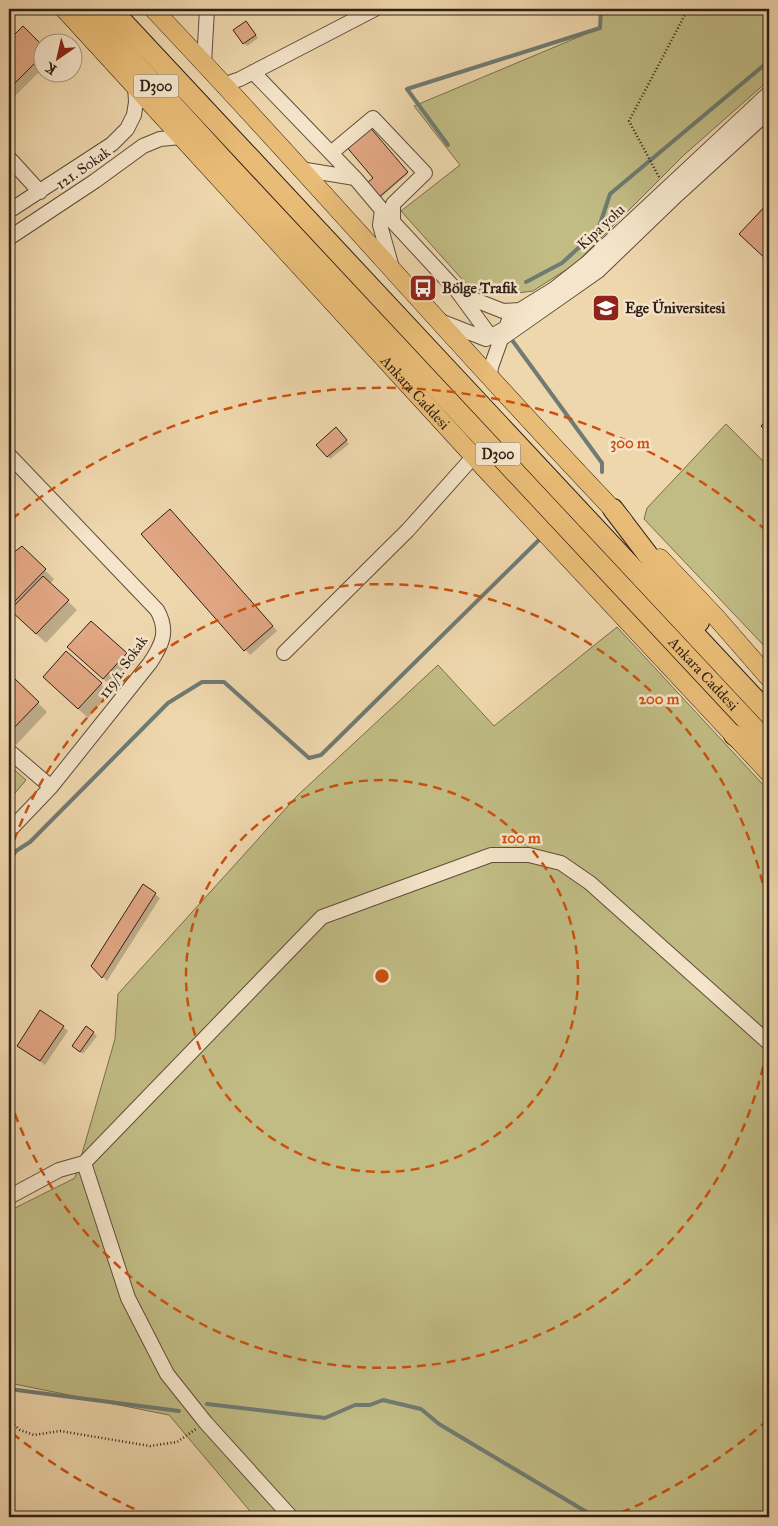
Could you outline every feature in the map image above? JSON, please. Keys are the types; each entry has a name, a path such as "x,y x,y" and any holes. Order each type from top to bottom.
{"highway":[{"name":"Ankara Caddesi","path":"85,9 227,164 769,744"},
{"name":"Ankara Caddesi","path":"111,9 767,712"},
{"path":"613,509 767,712"},
{"path":"734,735 769,761"}],"main road":[{"name":"Ankara Caddesi","path":"64,9 474,456 769,773"},
{"path":"153,9 613,509 715,616 769,678"}],"street":[{"path":"204,63 207,9"},
{"path":"223,85 253,72 375,9"},
{"path":"253,72 355,178 458,292 496,338"},
{"name":"121. Sokak","path":"9,211 112,144 127,129 134,115 136,102 135,85"},
{"name":"Kipa yolu","path":"490,376 496,338 506,328 511,316 554,289 587,263 769,93"},
{"name":"Kipa yolu","path":"496,338 598,271 678,194 769,112"},
{"path":"331,153 372,118 425,173 393,204 393,221"},
{"name":"121. Sokak","path":"9,238 95,181 143,146 160,139 180,137"},
{"path":"9,158 40,192"},
{"path":"300,168 355,178"},
{"path":"382,210 380,225 393,271"},
{"path":"458,292 503,311 520,310"},
{"path":"439,321 486,339 496,338"},
{"name":"119/1. Sokak","path":"9,455 157,610 163,620 160,648 150,663 51,787 9,831"},
{"path":"284,653 408,530 474,456"},
{"path":"9,751 51,787"},
{"path":"9,1197 59,1170 84,1163 322,917 491,855 529,855 561,863 590,883 769,1043"},
{"path":"84,1163 128,1298 167,1374 206,1423 290,1517"}],"path":[{"path":"653,166 629,121 688,9"},
{"path":"9,1420 20,1430 34,1435 60,1431 150,1446 177,1442 206,1423"}],"shaded area":[{"path":"600,9 769,9 769,80 684,155 575,264 533,291 503,295 470,288 401,211 460,165 414,106 600,28"},
{"path":"726,424 769,467 769,651 644,519 647,508"},
{"path":"617,627 769,791 769,1517 255,1517 169,1415 9,1383 9,1211 75,1178 115,1039 118,994 297,796 438,665 494,726"},
{"path":"9,765 26,780 9,800"}],"building":[{"path":"246,21 256,35 243,44 233,30"},
{"path":"23,26 32,35 32,66 9,89 9,40"},
{"path":"368,125 408,172 370,205 358,190 373,178 345,145"},
{"path":"769,202 769,262 739,234"},
{"path":"769,417 769,434 761,426"},
{"path":"336,427 347,440 327,457 316,445"},
{"path":"170,509 273,626 244,651 141,534"},
{"path":"22,546 46,569 13,603 9,599 9,556"},
{"path":"43,576 69,600 36,634 10,610"},
{"path":"91,621 127,653 103,679 67,647"},
{"path":"66,651 102,683 78,709 43,677"},
{"path":"13,677 39,702 9,733 9,682"},
{"path":"143,884 156,893 102,978 91,966"},
{"path":"40,1010 64,1026 40,1061 17,1046"},
{"path":"86,1026 94,1032 80,1052 72,1046"}],"waterway":[{"path":"448,145 407,89 600,28 601,9"},
{"path":"526,282 562,263 598,230 610,194 769,61"},
{"path":"512,340 602,463 602,472"},
{"path":"9,861 16,851 30,842 168,703 202,682 224,682 309,758 321,755 543,536"},
{"path":"9,1389 179,1411"},
{"path":"207,1404 325,1418 355,1405 370,1405 383,1400 421,1409 439,1424 595,1517"}],"place":[{"name":"Bölge Trafik","path":"423,288"},
{"name":"Ege Üniversitesi","path":"606,308"}]}
